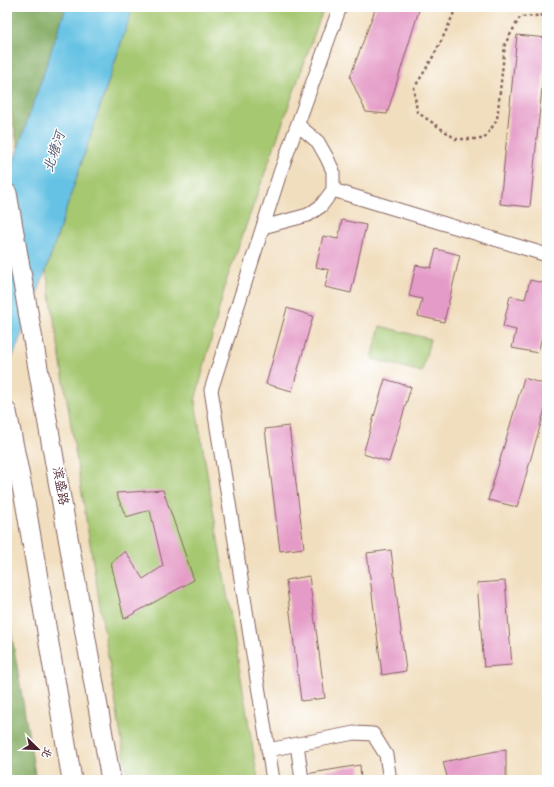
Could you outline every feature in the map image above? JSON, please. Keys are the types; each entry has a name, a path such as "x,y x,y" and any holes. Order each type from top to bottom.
{"main road":[{"name":"滨盛路","path":"7,193 50,430 110,780"},
{"path":"7,412 26,507 72,780"}],"street":[{"path":"272,780 211,390 280,174 340,7"},
{"path":"263,227 308,215 321,206 333,190 333,171 327,158 318,142 298,125"},
{"path":"333,190 547,255"},
{"path":"268,750 354,733 373,734 386,755 390,780"},
{"path":"297,744 302,780"}],"path":[{"path":"456,7 448,30 414,88 417,112 456,139 484,139 497,120 505,44 520,17 547,15"}],"green space":[{"path":"7,7 66,7 18,148 7,90"},
{"path":"133,7 324,7 227,279 195,401 258,780 128,780 46,270"},
{"path":"380,326 430,339 422,372 372,359"},
{"path":"7,606 36,780 7,780"}],"water":[{"name":"北塘河","path":"66,7 133,7 46,270 7,372 7,181"}],"building":[{"path":"376,7 420,7 387,114 366,112 350,77"},
{"path":"517,35 547,38 530,207 500,204"},
{"path":"342,220 366,225 351,293 325,287 329,270 316,267 323,236 338,239"},
{"path":"436,249 460,255 444,322 418,316 422,299 409,296 416,265 431,268"},
{"path":"530,280 547,284 547,315 538,353 512,348 516,330 503,327 510,296 525,299"},
{"path":"287,308 313,316 292,391 266,384"},
{"path":"524,378 547,385 547,402 517,507 488,500"},
{"path":"385,379 411,387 389,462 363,454"},
{"path":"289,426 304,548 280,551 265,429"},
{"path":"163,490 194,580 124,619 111,563 125,551 143,579 163,566 150,510 126,517 116,493"},
{"path":"391,550 406,671 382,675 367,553"},
{"path":"309,576 325,698 301,701 286,580"},
{"path":"505,581 512,665 484,667 477,583"},
{"path":"506,749 506,780 448,780 443,762"},
{"path":"360,765 361,780 300,780 300,775"}]}
